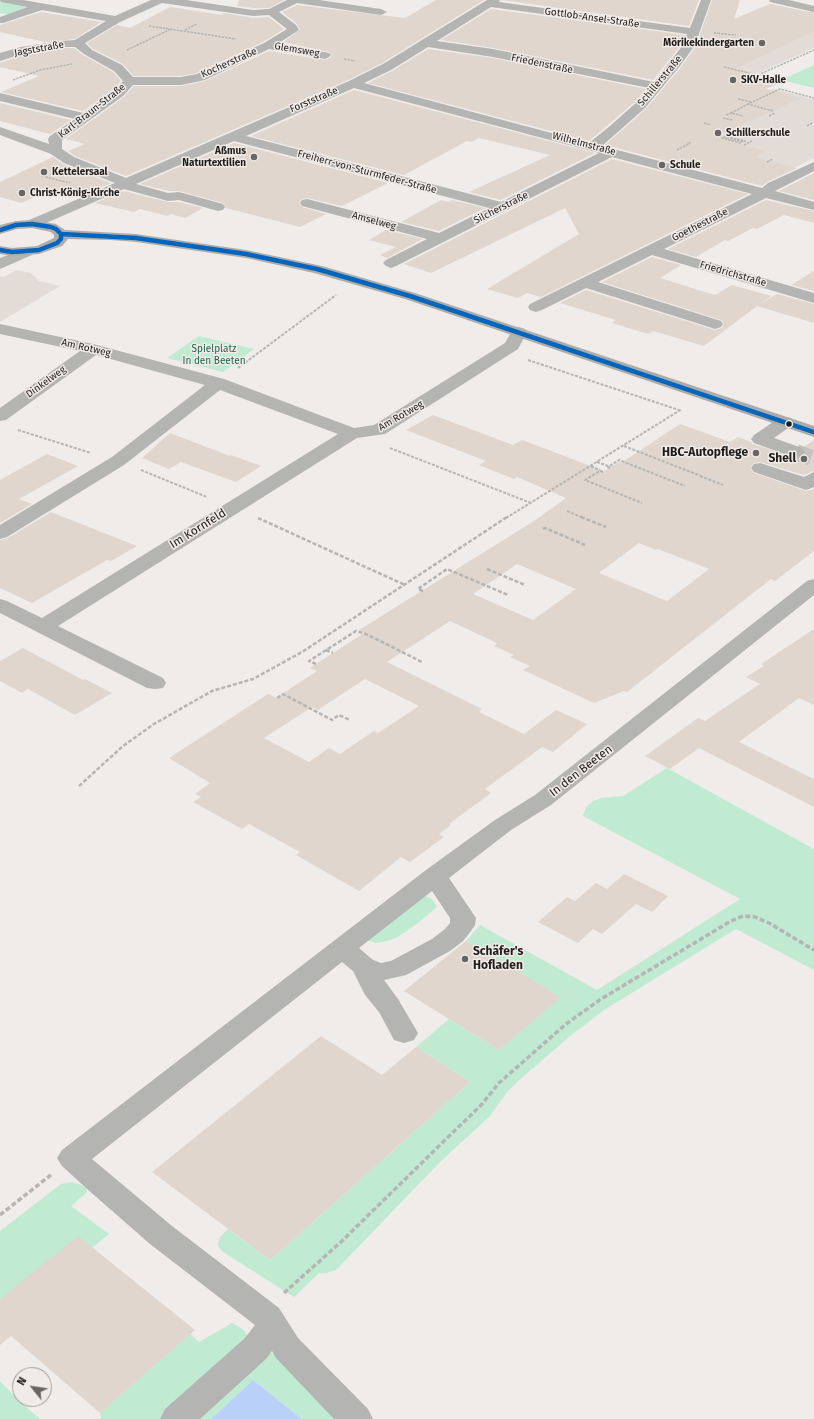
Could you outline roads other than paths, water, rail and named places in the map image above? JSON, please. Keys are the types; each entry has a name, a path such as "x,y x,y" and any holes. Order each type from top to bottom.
{"main road":[{"path":"0,229 16,225 32,224 56,231 111,236 246,254 338,275 410,296 516,339 706,394 785,422 806,443"},
{"path":"50,247 61,239 56,231"},
{"path":"0,250 27,252 50,247 160,243"}],"street":[{"path":"5,0 116,20"},
{"path":"78,43 116,20 161,0 242,12 271,12 296,0 381,12"},
{"name":"Schillerstraße","path":"592,146 615,129 641,105 689,45 706,0"},
{"path":"774,0 814,9"},
{"name":"Gottlob-Ansel-Straße","path":"493,2 694,32"},
{"name":"Forststraße","path":"32,224 353,84 427,43 493,2"},
{"path":"3,20 40,7"},
{"name":"Kocherstraße","path":"130,81 181,80 201,77 268,45 293,30 292,27 271,12"},
{"name":"Jagststraße","path":"0,56 60,44 78,43"},
{"name":"Karl-Braun-Straße","path":"78,43 88,52 118,68 130,81 119,92 55,139 56,151 69,160 120,180 124,185"},
{"name":"Friedenstraße","path":"427,43 493,54 656,86"},
{"name":"Glemsweg","path":"268,45 325,55"},
{"name":"Wilhelmstraße","path":"353,84 592,146 814,206"},
{"path":"0,97 85,117"},
{"path":"0,131 56,151"},
{"name":"Freiherr-von-Sturmfeder-Straße","path":"232,136 503,207"},
{"name":"Silcherstraße","path":"391,263 610,152"},
{"name":"Goethestraße","path":"536,307 765,193 773,186 814,166"},
{"path":"124,185 168,197 179,196 218,207"},
{"name":"Amselweg","path":"307,203 440,238"},
{"name":"Forststraße","path":"56,231 72,207"},
{"name":"Friedrichstraße","path":"651,250 814,298"},
{"path":"0,264 27,252"},
{"path":"586,283 715,324"},
{"name":"Am Rotweg","path":"0,330 93,349 218,383 352,433 380,430 516,339"},
{"name":"Dinkelweg","path":"0,416 93,349"},
{"path":"0,533 118,461 218,383"},
{"path":"785,422 760,439 806,443"},
{"name":"Im Kornfeld","path":"43,626 352,433"},
{"path":"760,468 806,484 814,478"},
{"name":"In den Beeten","path":"268,1319 155,1231 72,1158 435,876 503,825 543,800 814,585"},
{"path":"0,604 155,684"},
{"path":"342,948 364,966 379,972 397,969 441,945 454,935 462,925 463,918 435,876"},
{"path":"364,966 374,988 389,1006 404,1033"},
{"path":"177,1419 255,1349 268,1319"},
{"path":"268,1319 287,1348 356,1419"}],"water":[{"path":"253,1380 302,1419 211,1419"}],"tunnel":[{"path":"796,452 814,459"}],"place":[{"name":"Mörikekindergarten","path":"762,43"},
{"name":"SKV-Halle","path":"733,80"},
{"name":"Schillerschule","path":"718,133"},
{"name":"Aßmus Naturtextilien","path":"254,157"},
{"name":"Schule","path":"662,165"},
{"name":"Kettelersaal","path":"44,172"},
{"name":"Christ-König-Kirche","path":"22,193"},
{"name":"HBC-Autopflege","path":"756,453"},
{"name":"Shell","path":"804,459"},
{"name":"Schäfer's Hofladen","path":"465,959"}],"park label":[{"name":"Spielplatz In den Beeten","path":"214,354"}]}
